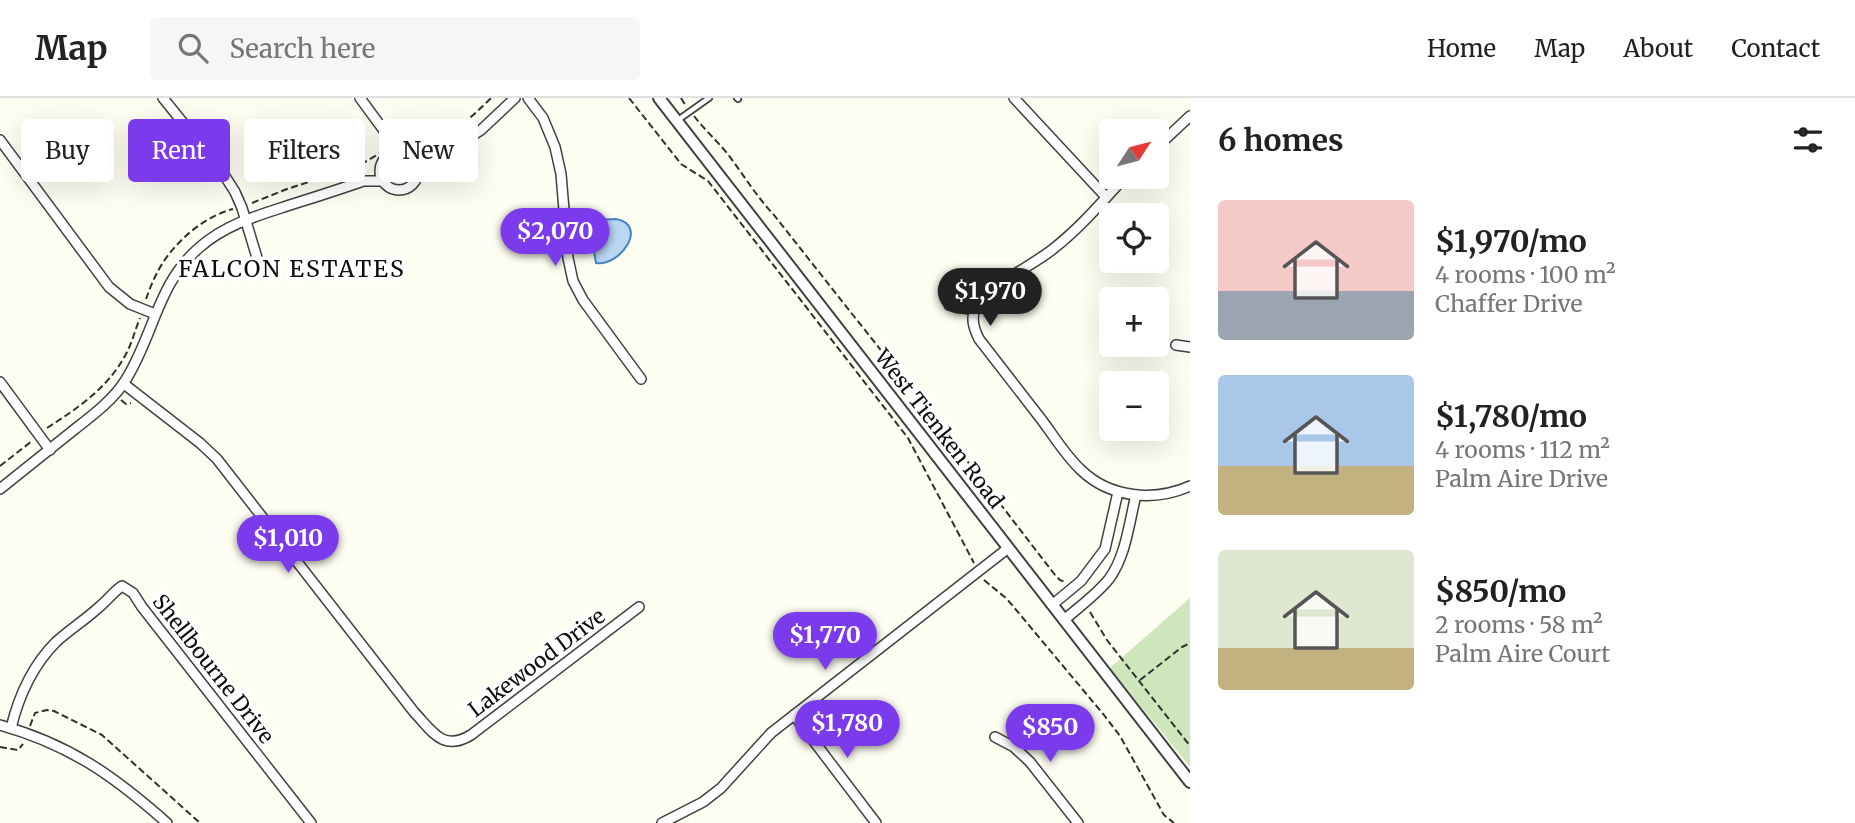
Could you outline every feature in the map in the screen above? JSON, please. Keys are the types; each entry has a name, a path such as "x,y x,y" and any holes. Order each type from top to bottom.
{"street":[{"path":"163,98 221,170 238,199 261,271"},
{"path":"360,98 379,122"},
{"path":"478,132 515,98"},
{"path":"527,98 543,118 555,146 561,174 568,258 573,281 583,300 641,379"},
{"name":"West Tienken Road","path":"661,98 1190,782"},
{"path":"1014,98 1106,197"},
{"path":"1169,135 1190,116"},
{"path":"0,140 109,287 130,304 155,314"},
{"path":"365,179 379,169"},
{"path":"0,489 98,411 124,384 171,281 191,255 217,234 244,220 360,182"},
{"path":"384,182 400,190 414,182"},
{"path":"1114,189 1068,238 986,298 974,310 973,326 979,339 1073,461 1092,479 1127,494 1169,493 1190,486"},
{"path":"949,305 974,310"},
{"path":"1177,345 1190,347"},
{"path":"0,382 50,450"},
{"name":"Lakewood Drive","path":"124,384 200,443 216,459 414,712 438,736 448,742 460,741 471,735 639,607"},
{"path":"1052,605 1072,589 1105,549 1127,494"},
{"path":"1064,620 1111,577 1122,555 1127,494"},
{"path":"662,823 702,802 721,788 761,743 794,715 1007,548"},
{"path":"1105,549 1122,555"},
{"name":"Shellbourne Drive","path":"11,728 25,684 39,661 56,642 122,586 134,593 142,607 311,823"},
{"path":"794,715 876,823"},
{"path":"0,725 57,745 85,759 114,778 167,823"},
{"path":"995,737 1014,747 1030,762 1077,823"}],"lane":[{"path":"677,121 709,98"}],"path":[{"path":"466,119 491,98"},
{"path":"629,98 681,164 708,181 908,438 984,580 1007,599 1104,715 1120,736 1164,815 1174,823"},
{"path":"681,98 942,427 1055,575 1072,589"},
{"path":"1084,603 1107,640 1190,746"},
{"path":"1139,681 1190,643"},
{"path":"0,747 18,750 35,713 54,711 108,740 201,823"}],"green space":[{"path":"1190,598 1190,767 1110,668"}],"water":[{"path":"616,219 626,223 631,237 614,259 596,263 590,230 594,220"}],"district":[{"name":"FALCON ESTATES","path":"292,269"}]}
